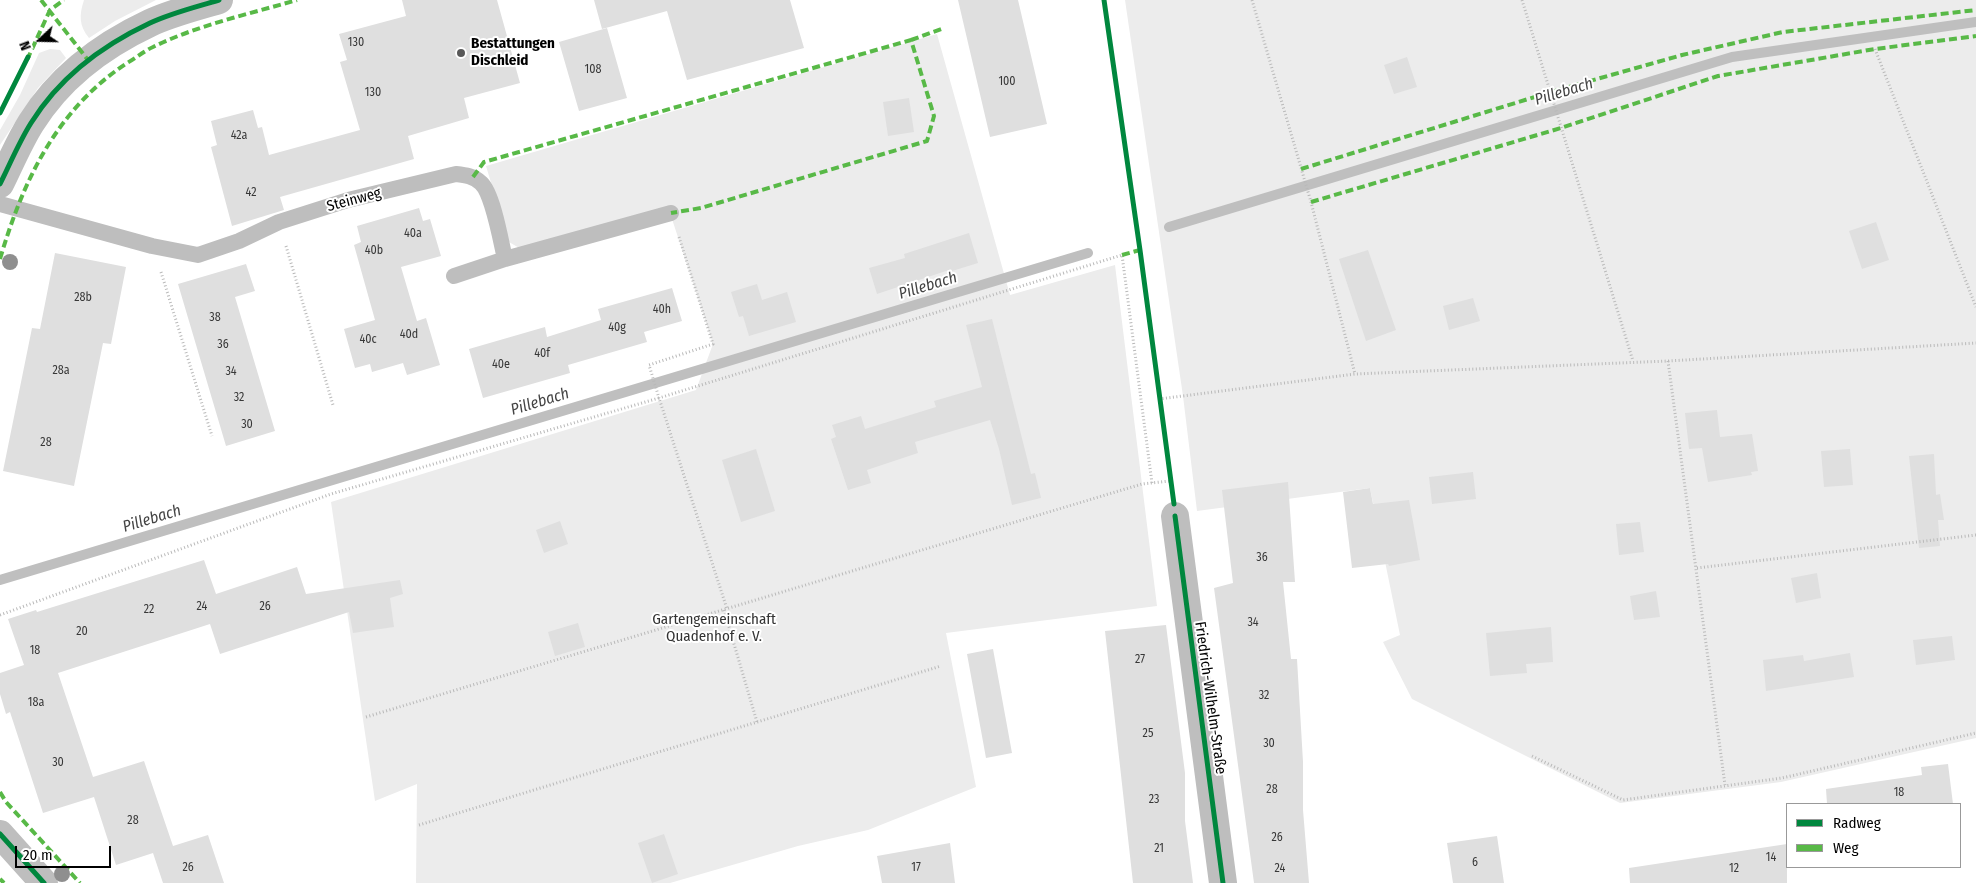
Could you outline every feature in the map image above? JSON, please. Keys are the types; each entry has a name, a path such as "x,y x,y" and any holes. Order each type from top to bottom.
{"street":[{"path":"0,184 31,122 49,98 88,60 119,39 151,22 219,0"},
{"name":"Friedrich-Wilhelm-Straße","path":"1175,516 1223,883"},
{"path":"0,834 44,883"}],"lane":[{"name":"Steinweg","path":"0,204 152,246 198,255 240,241 279,222 348,200 456,174 466,174 482,183 489,195 505,259"},
{"path":"454,276 505,259 671,213"}],"path":[{"path":"1252,0 1311,202 1355,374"},
{"path":"1522,0 1633,361"},
{"path":"1874,49 1976,307"},
{"path":"671,213 713,344 649,365 726,610 757,722"},
{"path":"279,222 334,405"},
{"path":"152,246 212,436"},
{"path":"0,614 330,494 658,398 1122,255 1152,483"},
{"path":"1159,399 1355,374 1668,361 1976,343"},
{"path":"1668,361 1726,785"},
{"path":"366,717 1142,484 1170,481"},
{"path":"1697,568 1976,536"},
{"path":"419,825 941,666"},
{"path":"1532,756 1623,800 1782,778 1976,733"}],"green space":[{"path":"84,0 156,0 115,21 89,38 83,29 81,20"},
{"path":"1125,0 1976,0 1976,738 1781,782 1620,803 1412,699 1383,642 1400,635 1370,488 1197,511 1183,396"},
{"name":"Gartengemeinschaft Quadenhof e. V.","path":"937,34 1010,295 1115,265 1157,606 946,633 976,787 868,830 798,846 670,883 416,883 417,784 375,801 331,502 696,390 713,344 672,219 521,249 509,242 486,166"},
{"path":"50,49 60,50 66,58 38,88 0,145 0,130 20,95 39,53"}],"building":[{"path":"402,0 497,0 520,83 464,98 469,118 408,136 414,159 280,197 284,210 232,226 211,147 217,145 211,121 253,110 258,128 262,127 269,155 360,130 340,62 347,60 339,34 406,16"},
{"path":"594,0 790,0 804,48 687,80 667,11 602,29"},
{"path":"958,0 1018,0 1047,124 990,137"},
{"path":"607,28 627,98 579,111 559,42"},
{"path":"1407,57 1417,87 1394,94 1384,65"},
{"path":"909,98 914,132 888,136 883,102"},
{"path":"419,208 423,221 430,219 441,256 401,267 417,321 426,318 440,365 407,375 403,363 372,372 370,364 355,368 344,329 375,320 354,245 361,242 357,226"},
{"path":"1876,222 1889,260 1862,269 1849,231"},
{"path":"969,233 978,263 949,272 949,270 877,294 869,268 905,258 904,254"},
{"path":"1368,250 1396,330 1366,341 1339,259"},
{"path":"55,253 126,267 111,344 103,343 74,486 3,471 32,328 40,329"},
{"path":"246,264 255,291 235,297 275,431 226,446 178,284"},
{"path":"757,284 762,300 787,292 796,322 749,336 743,316 739,317 731,292"},
{"path":"672,288 682,321 644,332 647,342 568,365 570,373 483,398 469,349 545,327 547,337 601,320 598,309"},
{"path":"1473,298 1480,321 1449,330 1443,306"},
{"path":"992,319 1031,474 1035,473 1041,498 1012,505 990,420 915,442 918,453 867,470 871,483 848,490 831,439 836,437 832,425 861,416 865,429 936,407 934,401 982,387 966,325"},
{"path":"1717,410 1720,437 1752,434 1758,471 1751,472 1752,475 1708,482 1702,448 1689,449 1685,413"},
{"path":"756,449 775,511 741,522 722,460"},
{"path":"1850,449 1853,485 1824,487 1821,451"},
{"path":"1934,454 1936,495 1940,494 1944,520 1938,520 1940,546 1919,548 1909,456"},
{"path":"1473,472 1476,499 1432,504 1429,477"},
{"path":"1288,482 1295,582 1283,582 1291,659 1297,659 1303,762 1303,810 1309,883 1254,883 1214,588 1233,583 1222,490"},
{"path":"1370,488 1373,504 1409,500 1420,560 1389,566 1388,564 1352,568 1343,492"},
{"path":"560,521 568,544 544,553 536,530"},
{"path":"1640,522 1644,552 1619,555 1616,524"},
{"path":"204,560 216,594 297,567 306,594 400,580 403,594 390,598 394,627 353,633 349,612 220,654 210,624 58,673 93,777 144,761 173,846 208,835 224,883 163,883 153,853 116,865 94,797 43,813 10,712 6,714 0,694 0,673 24,665 8,619 36,610 37,612"},
{"path":"1817,573 1821,598 1796,603 1791,578"},
{"path":"1656,591 1660,617 1634,620 1630,596"},
{"path":"578,623 585,647 555,656 548,632"},
{"path":"1166,625 1185,773 1185,821 1193,883 1133,883 1105,631"},
{"path":"1551,627 1553,662 1526,664 1527,673 1490,676 1486,633"},
{"path":"1952,636 1955,660 1916,665 1913,640"},
{"path":"993,649 1012,753 986,758 967,654"},
{"path":"1850,653 1854,677 1766,691 1763,660 1803,655 1804,661"},
{"path":"1948,764 1953,803 1827,803 1826,789 1922,775 1921,767"},
{"path":"664,834 678,874 652,883 638,843"},
{"path":"1497,836 1504,883 1453,883 1447,843"},
{"path":"950,843 955,883 882,883 877,856"},
{"path":"1786,844 1787,883 1630,883 1629,868"}],"waterway":[{"name":"Pillebach","path":"1169,227 1732,57 1976,22"},
{"name":"Pillebach","path":"0,580 1088,253"}],"marked path":[{"path":"41,0 88,60"},
{"path":"27,60 50,10 64,0"},
{"path":"0,259 20,202 45,149 80,102 102,82 146,50 170,39 224,20 297,0"},
{"path":"1301,169 1551,92 1682,55 1783,32 1976,10"},
{"path":"911,40 944,28"},
{"path":"1311,202 1561,128 1718,76 1875,49 1976,36"},
{"path":"473,177 484,162 911,40 934,116 927,141 701,208 671,213"},
{"path":"1122,255 1140,250"},
{"path":"0,792 6,802 80,883"},
{"path":"0,879 4,883"}],"cycle path":[{"path":"0,184 22,138 42,107 55,91 83,64 99,52 158,19 219,0"},
{"path":"1104,0 1174,504"},
{"path":"0,113 28,57"},
{"path":"1175,516 1223,883"},
{"path":"0,834 44,883"}],"place":[{"name":"Bestattungen Dischleid","path":"461,53"}]}
